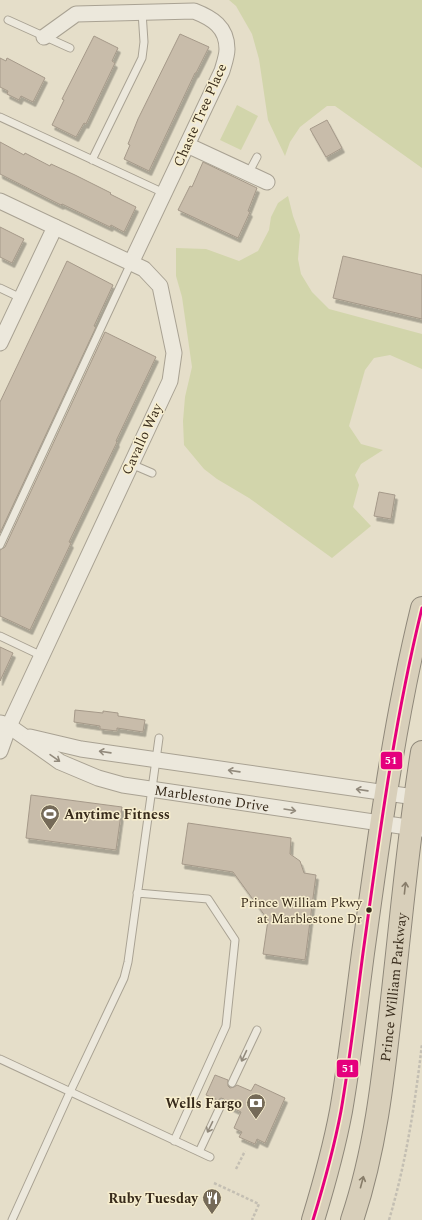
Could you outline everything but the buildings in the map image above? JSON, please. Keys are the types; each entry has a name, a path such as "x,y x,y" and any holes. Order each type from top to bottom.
{"highway":[{"path":"313,1220 326,1174 340,1112 385,793 400,706 422,608"},
{"name":"Prince William Parkway","path":"352,1220 367,1163 383,1079 416,829 422,752"}],"street":[{"name":"Chaste Tree Place","path":"44,37 76,14 194,11 208,16 220,28 226,37 227,50 222,71 131,263"},
{"path":"187,145 267,182"},
{"name":"Cavallo Way","path":"0,201 144,269 160,286 174,353 170,381 42,656 5,724 0,751"},
{"path":"0,343 55,227"},
{"name":"Marblestone Drive","path":"5,724 60,762 98,778 123,785 416,829"},
{"name":"Marblestone Drive","path":"23,736 81,749 418,798"}],"lane":[{"path":"92,160 142,58 144,42 142,12"},
{"path":"8,20 70,48"},
{"path":"0,117 164,194"},
{"path":"248,174 256,156"},
{"path":"0,545 131,263"},
{"path":"0,288 21,298"},
{"path":"131,464 152,474"},
{"path":"0,636 42,656"},
{"path":"12,1220 124,978 128,962 159,738"},
{"path":"137,893 208,900 235,940 226,1026 174,1141"},
{"path":"232,1082 257,1030"},
{"path":"0,1059 210,1158"},
{"path":"199,1152 222,1103"}],"path":[{"path":"389,1220 405,1155 415,1101 422,1044"},
{"path":"236,1169 245,1150"},
{"path":"214,1183 259,1204 252,1220"}],"green space":[{"path":"229,0 422,0 422,168 335,106 327,106 300,127 290,142 285,156 268,120 259,59 252,34 236,6"},
{"path":"237,105 258,116 241,150 220,140"},
{"path":"288,196 300,235 298,259 301,274 312,292 329,309 422,334 422,369 390,355 374,358 365,370 349,426 361,444 383,450 361,464 355,475 359,485 353,507 371,526 332,558 249,498 217,479 204,469 184,445 183,421 185,397 192,367 182,297 176,276 176,248 206,249 239,261 258,251 269,230 271,217 278,203"}],"transit line":[{"name":"51","path":"313,1220 341,1111 381,823 403,694 422,608"}],"place":[{"name":"Anytime Fitness","path":"50,831"},
{"name":"Prince William Pkwy at Marblestone Dr","path":"369,910"},
{"name":"Wells Fargo","path":"256,1120"},
{"name":"Ruby Tuesday","path":"212,1215"}]}
